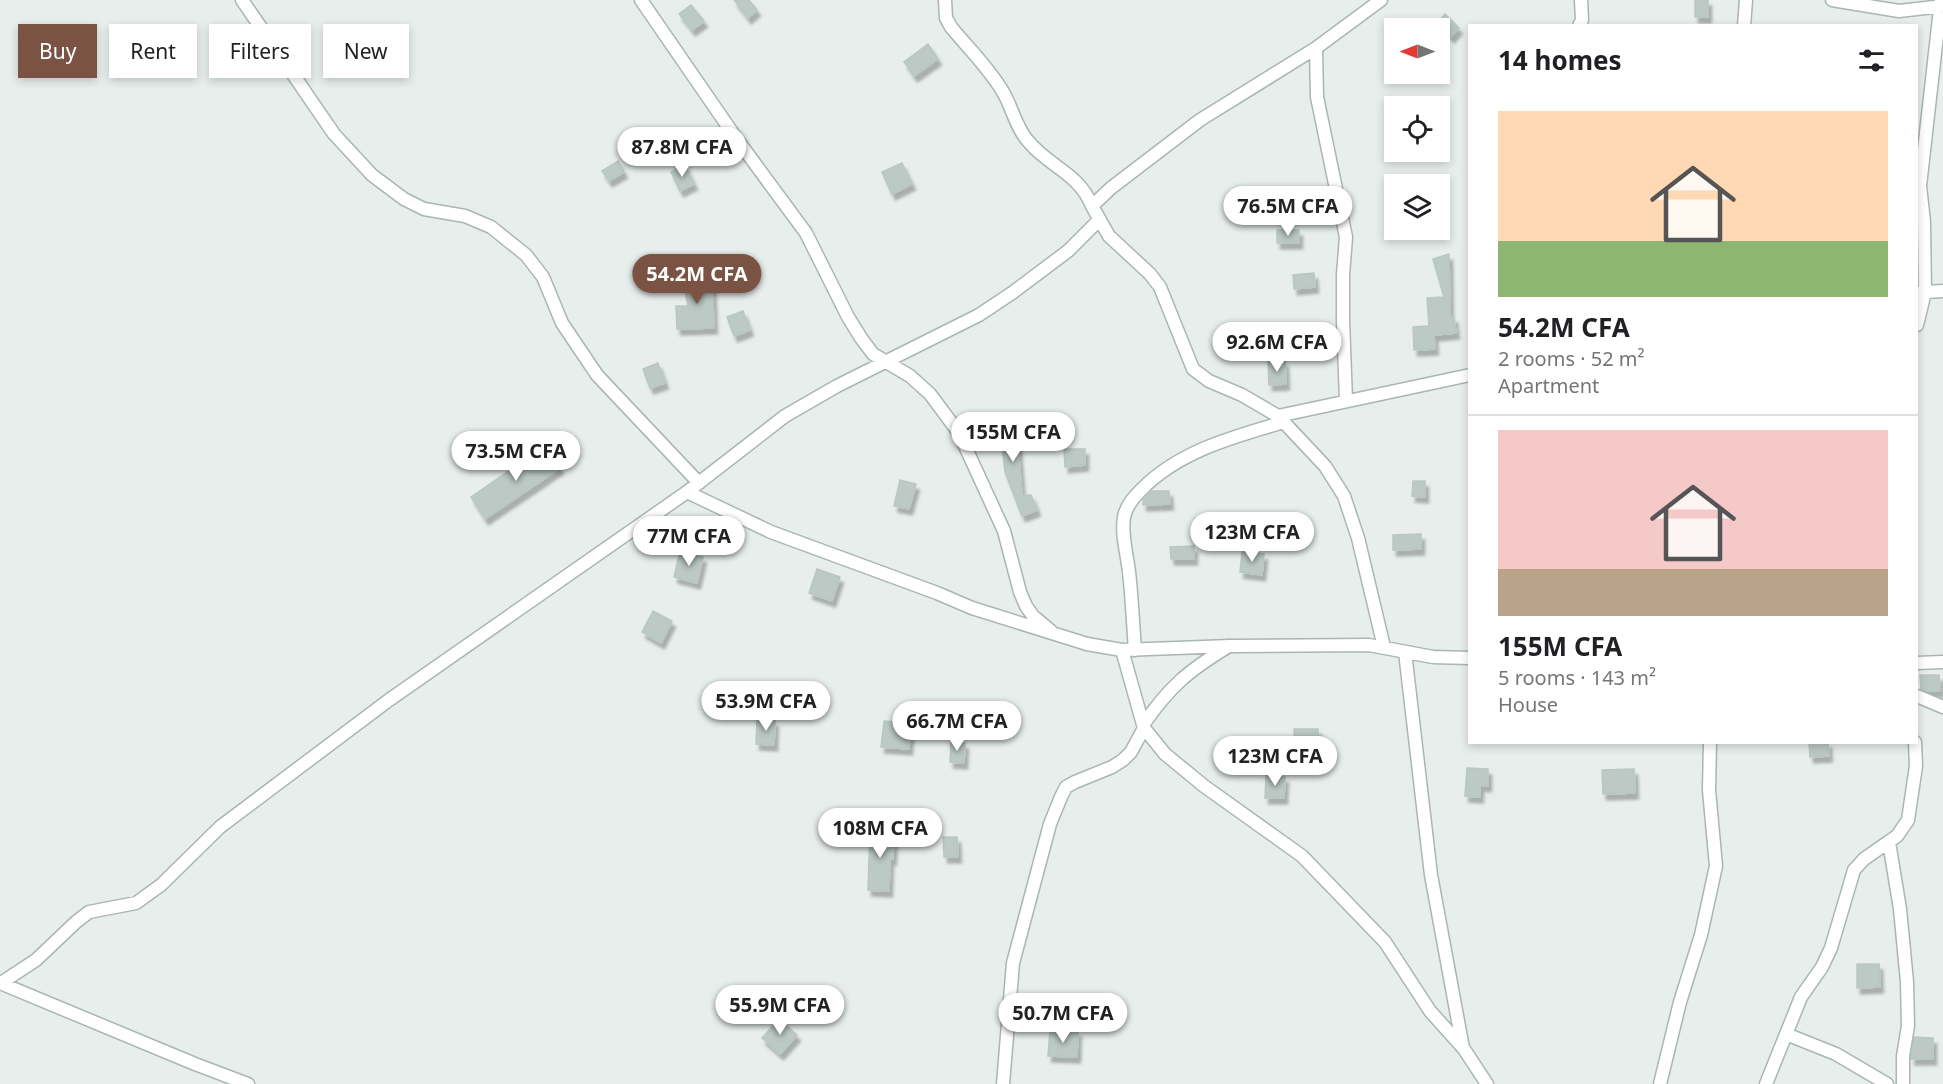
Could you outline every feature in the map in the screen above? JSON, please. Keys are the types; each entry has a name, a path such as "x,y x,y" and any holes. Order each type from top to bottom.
{"street":[{"path":"242,0 334,135 372,175 404,199 424,209 465,216 491,227 526,255 543,278 562,323 597,375 699,483"},
{"path":"642,0 730,128 801,224 861,338 873,354 910,376 930,394 959,433 1004,531 1020,592 1026,606 1033,616 1056,635"},
{"path":"945,0 946,18 951,27 994,76 1026,140 1077,182 1087,193 1108,236 1150,274 1160,287 1193,369 1209,381 1242,395 1281,419 1325,466 1344,496 1358,538 1384,647"},
{"path":"1092,206 1200,120 1317,48 1381,0"},
{"path":"1580,24 1582,20 1581,0"},
{"path":"1744,24 1746,0"},
{"path":"1832,0 1899,11 1941,4 1920,186 1924,222 1918,317"},
{"path":"1317,48 1317,97 1346,237 1342,308 1346,401"},
{"path":"1,983 36,960 89,912 136,903 161,885 220,827 389,700 687,492 785,416 837,386 980,315 1068,250 1100,220"},
{"path":"1921,293 1943,291"},
{"path":"1468,375 1346,401 1281,419 1218,442 1172,464 1130,501 1124,516 1124,538 1131,589 1128,650 1143,727 1165,754 1182,769 1302,856 1385,942 1430,1011 1464,1049 1487,1084"},
{"path":"687,492 771,532 938,593 972,608 1087,644 1128,650 1230,646 1369,645 1433,657 1468,658"},
{"path":"1003,1084 1013,963 1050,824 1061,797 1066,788 1075,782 1123,760 1131,752 1143,727 1170,688 1198,665 1230,646"},
{"path":"1405,652 1431,875 1464,1049"},
{"path":"1918,663 1943,662"},
{"path":"1918,696 1943,707"},
{"path":"1660,1084 1680,1002 1701,935 1716,866 1709,790 1710,744"},
{"path":"1766,1084 1801,997 1822,967 1831,948 1854,870 1897,836 1908,820 1916,766 1915,744"},
{"path":"1889,842 1900,909 1907,982 1908,1026 1903,1056 1903,1084"},
{"path":"1,983 248,1084"},
{"path":"1786,1034 1836,1054 1887,1084"}],"building":[{"path":"734,0 749,0 757,10 748,18"},
{"path":"1695,0 1708,0 1708,17 1695,17"},
{"path":"691,5 704,21 692,30 679,14"},
{"path":"1450,19 1459,28 1450,36"},
{"path":"928,44 938,59 914,76 904,62"},
{"path":"618,161 624,172 609,181 602,171"},
{"path":"902,163 912,184 892,194 882,172"},
{"path":"685,165 694,184 680,191 671,172"},
{"path":"1277,230 1299,230 1299,243 1277,243"},
{"path":"1449,254 1450,317 1454,317 1456,333 1434,335 1435,349 1414,350 1413,327 1429,326 1427,298 1444,297 1433,259"},
{"path":"1314,273 1315,287 1294,289 1293,275"},
{"path":"712,276 714,328 677,329 676,306 688,306 683,281"},
{"path":"743,311 750,330 734,336 727,317"},
{"path":"1285,361 1286,384 1269,385 1268,362"},
{"path":"658,363 665,383 650,388 643,369"},
{"path":"1016,421 1022,495 1031,495 1037,510 1022,516 1005,472 1001,438 992,439 991,423"},
{"path":"547,445 560,468 485,519 471,497"},
{"path":"1064,449 1085,449 1085,465 1065,467"},
{"path":"900,480 916,484 909,509 894,506"},
{"path":"1413,481 1425,481 1425,497 1412,496"},
{"path":"1152,491 1169,491 1170,504 1143,505 1143,500"},
{"path":"1421,534 1421,549 1393,550 1393,535"},
{"path":"1194,546 1194,559 1171,559 1170,547"},
{"path":"680,551 703,557 697,583 674,577"},
{"path":"1242,552 1264,554 1262,575 1240,572"},
{"path":"817,569 840,577 832,601 809,593"},
{"path":"653,611 672,621 661,643 642,632"},
{"path":"1920,675 1939,675 1940,691 1921,689"},
{"path":"757,720 775,721 774,745 756,744"},
{"path":"884,721 911,723 909,749 881,747"},
{"path":"1294,729 1318,729 1319,751 1295,752"},
{"path":"951,742 965,743 964,763 950,762"},
{"path":"1226,743 1251,743 1250,767 1226,766"},
{"path":"1809,744 1828,744 1829,756 1810,757"},
{"path":"1467,768 1488,769 1488,786 1480,785 1480,797 1465,796"},
{"path":"1634,769 1635,793 1603,794 1602,770"},
{"path":"1266,776 1285,777 1284,798 1265,798"},
{"path":"870,830 894,831 889,891 868,890"},
{"path":"943,837 957,837 958,857 944,857"},
{"path":"1857,964 1879,964 1880,987 1857,988"},
{"path":"779,1019 797,1035 780,1054 762,1038"},
{"path":"1050,1030 1078,1031 1077,1057 1048,1056"},
{"path":"1914,1037 1933,1038 1933,1059 1911,1059"}]}
